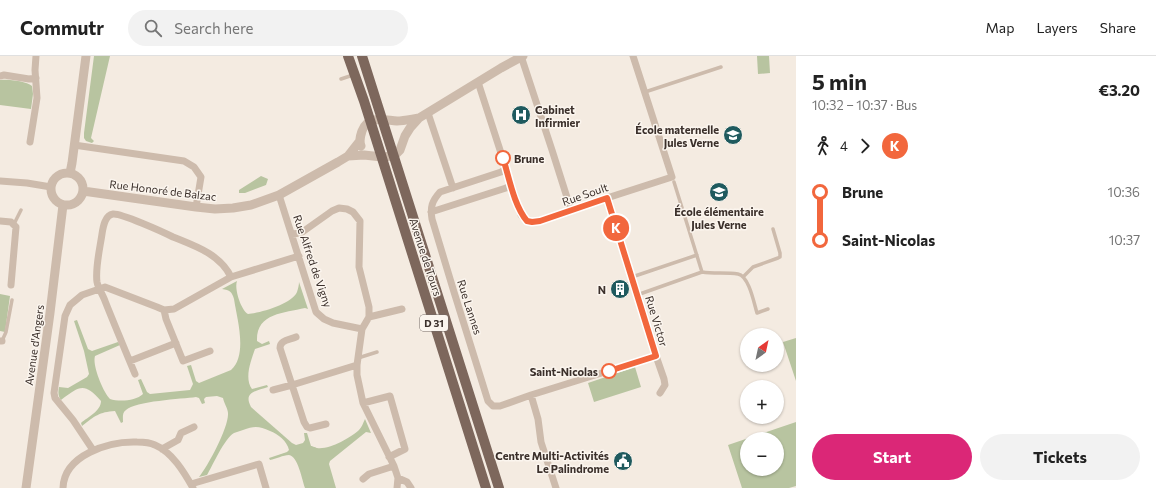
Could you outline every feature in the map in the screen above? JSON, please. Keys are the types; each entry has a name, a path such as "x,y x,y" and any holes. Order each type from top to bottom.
{"main road":[{"name":"Avenue de Tours","path":"348,56 382,158 486,488"},
{"name":"Avenue de Tours","path":"362,56 499,488"}],"street":[{"path":"30,142 37,98 36,56"},
{"path":"70,173 86,56"},
{"path":"348,156 364,155 382,158 394,156 400,150 405,136 410,128 419,118 522,56 571,210"},
{"path":"633,56 673,180"},
{"path":"0,76 4,75 29,79 36,78"},
{"path":"478,82 506,168 511,185 506,188 431,212 433,200 440,192 501,172 506,168"},
{"path":"428,113 453,188"},
{"path":"348,156 359,142 363,128 370,121 382,119 397,121 419,118"},
{"path":"397,121 405,136"},
{"path":"359,142 364,155"},
{"path":"74,145 184,161 194,167 201,177 196,208"},
{"name":"Rue Honoré de Balzac","path":"83,191 196,208 233,208 251,205 279,195 348,156"},
{"path":"65,173 70,173 75,174 82,182 82,197 74,204 63,205 52,196 52,182 55,178 65,173"},
{"name":"Rue Soult","path":"511,185 521,215 527,221 532,222 540,221 607,198 673,180"},
{"path":"0,181 51,187"},
{"name":"Rue Alfred de Vigny","path":"279,195 316,312 324,319 333,323 362,329"},
{"name":"Rue Victor","path":"493,406 500,406 656,356 607,198"},
{"name":"Avenue d'Angers","path":"26,488 63,205"},
{"path":"292,234 301,233 332,211 339,208 347,209 353,212 360,221 359,267 369,308 369,317 362,329 357,362 357,375 363,403 394,466 398,478 398,488"},
{"name":"Rue Lannes","path":"431,212 451,283 488,401 493,406"},
{"path":"135,374 100,288 97,284 103,228 106,220 112,214 124,216 204,251 219,260 225,266 231,277"},
{"path":"0,221 11,222 16,227 11,285"},
{"path":"93,450 73,420 55,398 54,393 65,316 70,305 82,295 105,287 164,310 174,309 231,277 299,256"},
{"path":"369,317 402,309"},
{"path":"164,310 166,319 183,361 210,351"},
{"path":"296,338 282,342 280,344 280,348 304,422 307,427 310,428 326,424"},
{"path":"130,361 176,343"},
{"path":"656,356 665,385 660,393"},
{"path":"273,390 292,385 357,362"},
{"path":"531,395 538,419 541,442 556,488"},
{"path":"363,403 390,396 405,449 389,457"},
{"path":"162,449 178,440 181,433 194,427"},
{"path":"64,488 65,478 72,466 85,455 93,450 116,443 130,442 145,442 154,444 162,449 173,459 192,486 259,464 266,488"},
{"path":"363,479 369,474 394,466"},
{"path":"398,478 406,482 411,488"}],"lane":[{"path":"645,92 721,67"},
{"path":"341,79 354,74"},
{"path":"673,180 702,272"},
{"path":"14,224 21,210"},
{"path":"743,277 753,267 780,257 773,229"},
{"path":"632,277 697,256"},
{"path":"637,295 702,272 739,274 747,282 757,313 768,310"},
{"path":"1,341 6,332 12,300"},
{"path":"357,362 377,352"}],"green space":[{"path":"94,56 110,56 91,138 94,141 92,143 86,141 84,138 84,133"},
{"path":"757,56 769,56 770,73 758,74"},
{"path":"0,80 17,81 32,86 33,94 31,109 0,105"},
{"path":"261,176 268,179 266,185 245,193 239,193 239,190"},
{"path":"237,281 236,289 239,299 245,312 248,314 267,310 289,300 297,292 299,282 308,309 305,308 280,313 266,320 261,325 258,332 257,341 262,344 269,341 270,344 255,349 248,375 252,389 267,385 268,387 255,391 250,395 249,402 251,407 292,443 296,445 303,443 305,440 304,433 307,433 311,446 317,448 327,447 345,440 359,430 365,419 371,433 366,432 330,461 329,464 336,488 305,488 295,459 292,456 287,455 270,460 269,458 289,450 284,441 273,432 256,427 234,433 230,436 207,475 199,477 222,437 227,419 228,411 223,398 217,396 206,397 204,399 205,403 202,404 199,398 196,397 139,404 124,412 123,422 121,423 115,411 97,415 82,426 81,423 97,411 101,401 90,391 82,388 61,400 59,397 59,387 68,388 87,377 89,374 84,351 74,321 77,320 88,349 92,351 118,342 120,345 95,356 94,360 104,391 110,399 127,400 140,396 143,394 138,380 141,379 147,392 150,394 190,390 193,384 187,366 191,365 196,381 199,383 231,370 239,355 240,336 233,297 229,291 222,289"},
{"path":"0,294 10,296 5,332 0,331"},
{"path":"796,338 796,381 784,345 784,342"},
{"path":"635,367 641,387 594,402 588,383"},
{"path":"796,422 796,486 789,488 742,488 728,445 740,441 740,476 784,476 784,432 766,432"}],"bus line":[{"name":"K","path":"503,158 521,215 527,221 540,221 607,198 656,356 609,371"}],"place":[{"name":"Cabinet Infirmier","path":"521,115"},
{"name":"École maternelle Jules Verne","path":"733,135"},
{"name":"Brune","path":"503,158"},
{"name":"École élémentaire Jules Verne","path":"719,192"},
{"name":"N","path":"620,289"},
{"name":"Saint-Nicolas","path":"609,371"},
{"name":"Centre Multi-Activités Le Palindrome","path":"623,461"}]}
